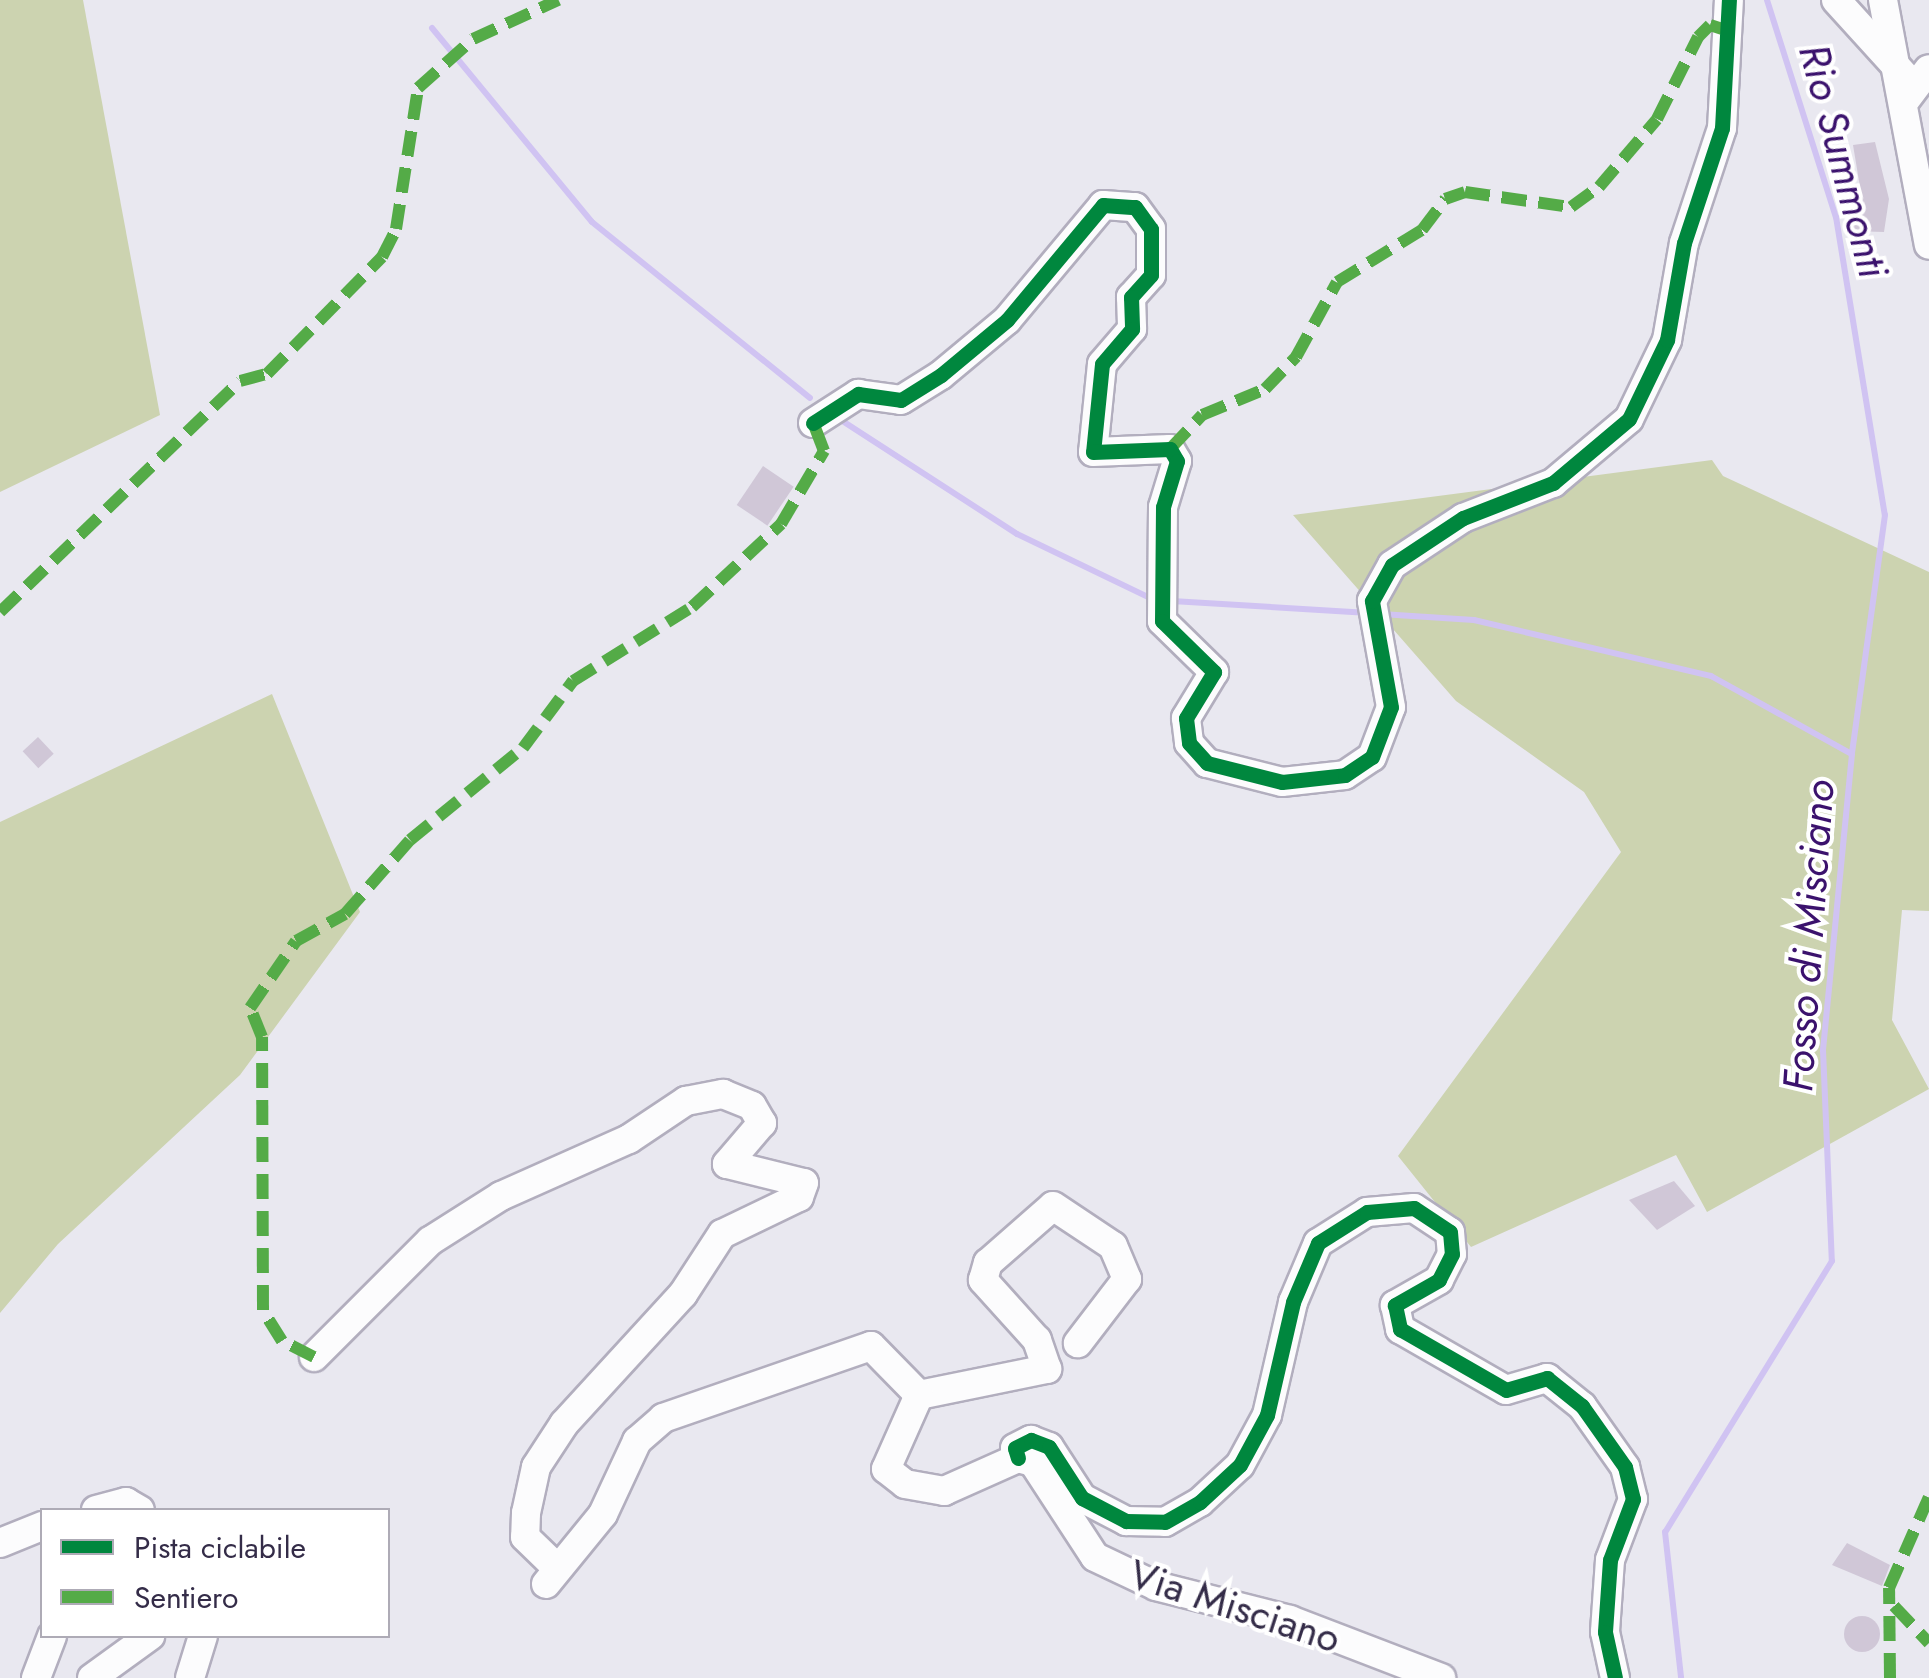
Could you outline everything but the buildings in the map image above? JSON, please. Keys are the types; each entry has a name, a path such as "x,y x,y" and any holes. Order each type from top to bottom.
{"street":[{"path":"813,423 858,394 901,400 941,375 1007,320 1103,205 1136,207 1151,229 1152,275 1131,297 1132,329 1102,364 1093,452 1170,449 1177,461 1163,507 1162,621 1214,672 1186,718 1189,743 1206,763 1282,782 1345,775 1372,757 1391,706 1373,614 1392,565 1427,537 1553,483 1629,419 1668,340 1684,243 1722,128 1729,0"},
{"path":"1836,0 1913,80"},
{"path":"1883,0 1913,80 1929,244"},
{"path":"314,1357 430,1241 502,1196 628,1139 686,1101 722,1094 752,1106 762,1123 727,1164 804,1183 798,1198 722,1234 682,1294 564,1424 536,1468 526,1513 525,1537 551,1575 603,1514 636,1442 663,1418 871,1346 919,1395 1047,1369 1036,1340 983,1280 988,1263 1053,1206 1113,1246 1127,1279 1078,1343"},
{"name":"Via Misciano","path":"1018,1458 1015,1448 1030,1440 1049,1447 1082,1498 1126,1521 1165,1522 1200,1502 1240,1464 1267,1415 1292,1302 1318,1244 1367,1212 1414,1208 1450,1232 1452,1254 1439,1280 1395,1305 1400,1329 1506,1390 1547,1378 1582,1406 1626,1468 1633,1500 1610,1560 1604,1632 1615,1678"},
{"name":"Via Misciano","path":"919,1395 886,1469 905,1484 944,1491 1018,1458 1033,1462 1095,1557 1156,1586 1290,1620 1441,1678"},
{"path":"104,1508 126,1502 136,1508"},
{"path":"0,1543 40,1527"},
{"path":"36,1678 51,1638"},
{"path":"92,1678 147,1638"},
{"path":"190,1678 202,1638"}],"green space":[{"path":"0,0 83,0 160,415 0,492"},
{"path":"1712,460 1723,476 1929,572 1929,911 1902,910 1892,1020 1929,1089 1707,1212 1676,1155 1471,1247 1398,1156 1621,852 1584,792 1456,701 1293,515"},
{"path":"272,694 360,912 240,1075 58,1244 0,1313 0,822"}],"waterway":[{"name":"Rio Summonti","path":"1767,0 1836,217 1885,515 1852,754"},
{"name":"Fosso di Misciano","path":"432,28 592,222 810,398"},
{"name":"Fosso di Misciano","path":"844,422 1017,534 1154,600"},
{"name":"Fosso di Misciano","path":"1172,601 1369,613"},
{"name":"Fosso di Misciano","path":"1381,614 1474,620 1711,676 1852,754 1823,1050 1832,1261 1665,1532 1681,1678"}],"marked path":[{"path":"0,612 240,381 267,374 382,257 396,229 418,88 473,39 558,0"},
{"path":"1170,449 1202,415 1265,389 1296,357 1337,282 1422,230 1445,199 1465,192 1571,207 1599,187 1657,119 1698,37 1710,25 1722,29"},
{"path":"314,1357 282,1341 263,1310 262,1037 250,1008 296,941 345,914 410,840 523,748 573,681 692,607 781,524 824,451 813,423"},
{"path":"1890,1678 1889,1588 1929,1497"},
{"path":"1894,1606 1929,1643"}],"cycle path":[{"path":"813,423 858,394 901,400 941,375 1007,320 1103,205 1135,207 1151,229 1151,275 1131,297 1132,329 1102,364 1093,452 1170,449 1177,461 1163,507 1162,621 1214,672 1186,718 1189,743 1207,763 1282,782 1345,775 1372,757 1391,707 1372,601 1392,565 1463,518 1553,483 1629,419 1667,340 1684,243 1722,128 1729,0"},
{"path":"1018,1458 1015,1448 1031,1440 1049,1447 1082,1498 1126,1521 1165,1522 1200,1502 1240,1465 1267,1415 1293,1302 1318,1243 1367,1212 1414,1208 1450,1232 1452,1254 1439,1280 1395,1305 1400,1329 1506,1390 1547,1378 1582,1406 1625,1467 1633,1499 1610,1560 1605,1632 1615,1678"}]}
